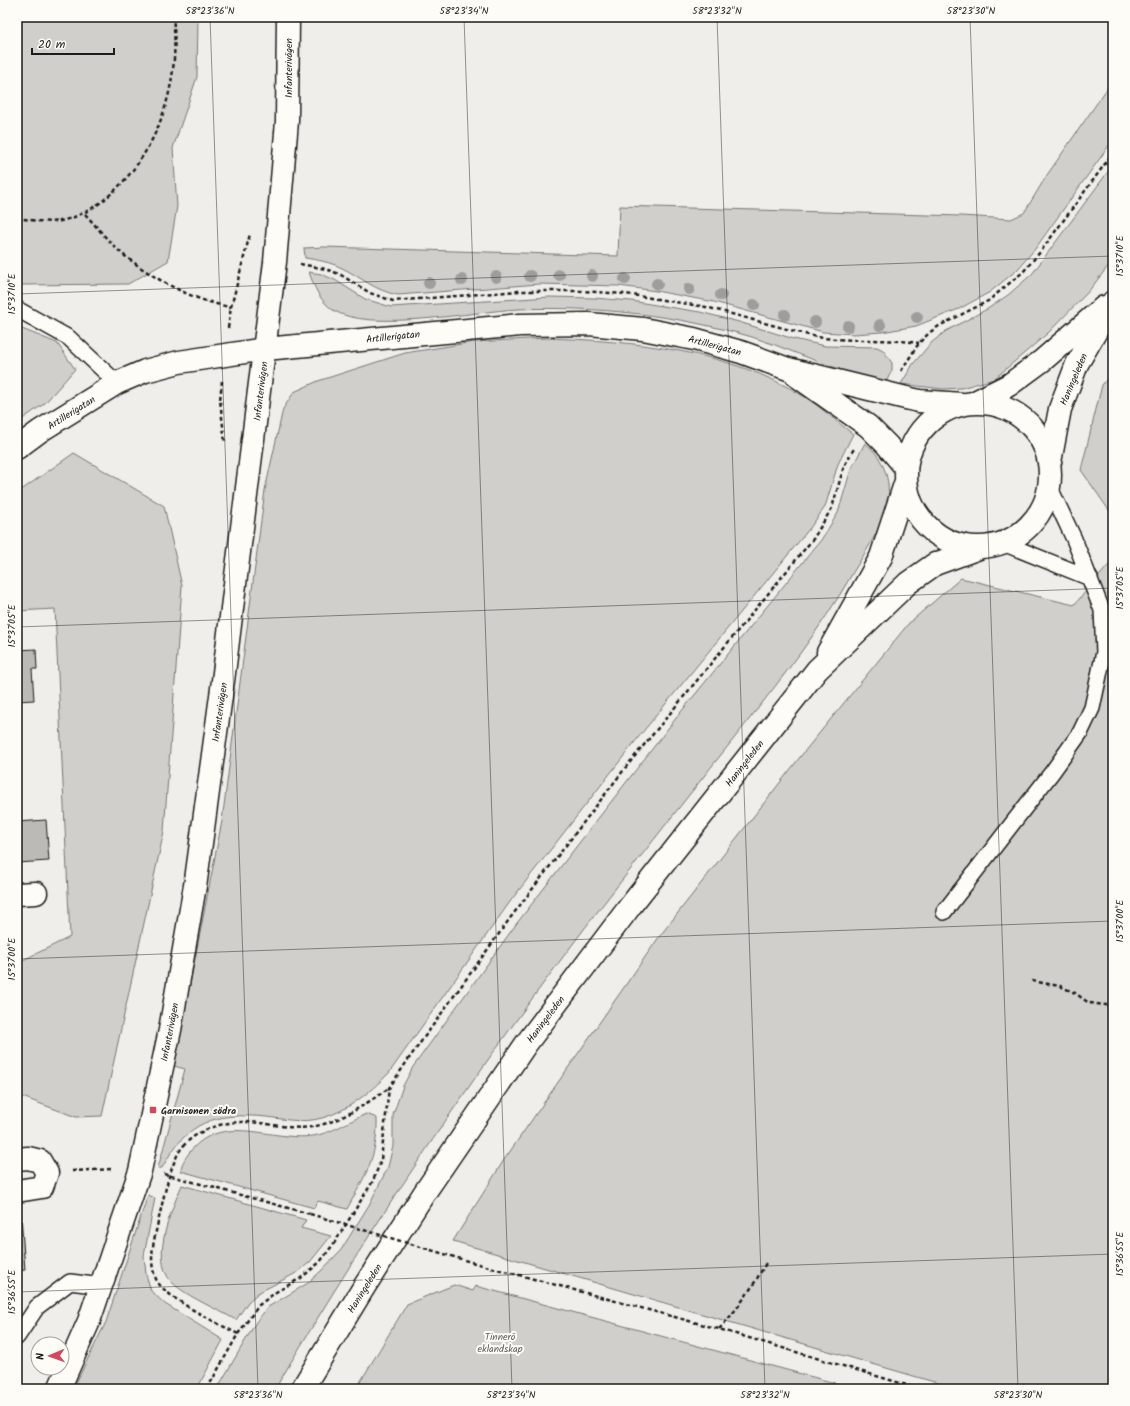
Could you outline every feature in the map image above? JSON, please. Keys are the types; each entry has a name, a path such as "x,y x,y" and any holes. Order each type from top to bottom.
{"street":[{"name":"Infanterivägen","path":"59,1389 75,1356 102,1286 140,1171 170,1030 196,880 223,681 276,262 287,121 288,17"},
{"name":"Haningeleden","path":"818,670 881,556 906,475 913,445 918,434 930,421 945,411 968,404 1009,385 1043,360 1113,300"},
{"name":"Haningeleden","path":"1050,463 1060,410 1077,364 1113,300"},
{"name":"Artillerigatan","path":"17,448 40,431 117,383 145,371 179,362 265,349 520,325 589,324 643,329 694,339 741,352 788,369 919,401 1000,406 1023,418 1041,438 1050,463"},
{"name":"Artillerigatan","path":"788,369 868,426 887,445 906,475"},
{"path":"906,475 913,507 929,528 952,543 979,548 1003,543 1025,531 1041,512 1050,488 1050,463"},
{"name":"Haningeleden","path":"302,1389 364,1287 425,1192 526,1044 631,905 818,670 908,583 935,564 979,548"},
{"path":"17,1159 28,1158 40,1161 47,1173 42,1187 17,1190"}],"lane":[{"path":"17,310 69,338 117,383"},
{"path":"944,912 1053,771 1080,733 1092,708 1104,652 1102,610 1090,578 1050,488"},
{"path":"1003,543 1090,578"},
{"path":"17,1337 37,1307 70,1282 102,1286"}],"path":[{"path":"17,218 39,221 63,221 84,214 111,195 128,177 146,152 158,130 168,96 174,64 173,17"},
{"path":"888,393 919,343 929,333 939,326 988,301 1022,272 1041,251 1113,153"},
{"path":"84,214 124,255 161,279 198,299 231,307"},
{"path":"226,450 220,400 225,354 231,307 251,229"},
{"path":"238,1334 168,1294 156,1280 152,1263 153,1243 176,1157 186,1144 196,1135 219,1124 245,1122 292,1128 325,1124 341,1119 357,1110 389,1088 511,917 626,767 813,539 832,508 844,466 868,426"},
{"path":"1032,981 1060,986 1075,993 1089,1003 1113,1006"},
{"path":"208,1389 238,1334 258,1305 276,1292 301,1278 320,1262 335,1242 373,1181 381,1160 389,1088"},
{"path":"47,1173 119,1169 171,1176 310,1214 470,1262 719,1329 920,1389"},
{"path":"719,1329 735,1313 766,1264"}],"green space":[{"path":"17,17 198,17 197,77 173,148 177,206 168,261 128,284 17,285"},
{"path":"1113,80 1113,140 1035,249 1017,270 990,292 959,309 916,326 882,332 854,334 823,332 714,302 656,291 619,286 539,284 398,295 375,287 337,266 305,258 304,248 324,247 618,256 620,206 961,216 1011,219 1024,213 1047,175"},
{"path":"1113,165 1113,260 1088,292 1048,333 994,379 961,388 943,389 901,384 913,364 931,343 946,331 989,308 1008,295 1032,274"},
{"path":"309,272 321,274 335,280 365,299 391,307 550,297 631,301 700,312 794,339 825,346 877,347 883,350 892,363 892,370 886,382 833,367 776,345 724,329 666,318 607,311 548,308 519,309 423,319 371,320 349,317 333,310 324,302 315,288"},
{"path":"17,327 57,343 75,369 45,403 17,423"},
{"path":"547,338 580,339 647,346 713,358 745,368 776,381 805,397 853,434 838,464 825,507 810,528 641,734 512,899 389,1073 354,1103 323,1118 301,1121 267,1117 232,1116 204,1123 192,1130 172,1152 162,1168 158,1168 185,1069 174,1066 222,821 265,490 283,409 294,392 318,381 405,353 474,342"},
{"path":"1113,371 1113,516 1081,470 1102,385"},
{"path":"865,443 878,456 886,473 888,482 888,501 886,510 870,544 814,635 608,898 563,957 476,1077 392,1200 352,1262 275,1389 217,1389 256,1322 268,1307 308,1283 341,1250 369,1205 388,1167 393,1146 393,1115 403,1086 413,1067 517,923 680,713 821,540 838,513 851,469"},
{"path":"74,453 164,506 182,586 164,831 102,1116 76,1117 17,1095 17,963 70,937 55,609 17,611 17,493"},
{"path":"1113,560 1113,1389 958,1389 453,1241 504,1160 659,937 804,752 909,623 961,578 1074,605"},
{"path":"366,1114 377,1118 377,1132 373,1155 365,1176 347,1209 318,1201 314,1208 181,1171 182,1164 189,1153 202,1140 216,1133 248,1131 297,1137 313,1136 334,1130"},
{"path":"182,1185 306,1220 301,1228 331,1236 310,1262 298,1272 258,1293 248,1302 236,1320 183,1291 167,1276 163,1265 162,1251 164,1237 172,1209"},
{"path":"148,1195 155,1198 144,1256 146,1274 151,1291 165,1304 223,1340 197,1389 73,1389 106,1322"},
{"name":"Tinnerö eklandskap","path":"454,1285 473,1291 476,1286 857,1389 356,1389 407,1304"}],"building":[{"path":"36,649 37,669 32,669 34,700 17,701 17,650"},
{"path":"46,820 49,861 17,863 17,822"},
{"path":"21,1214 25,1270 17,1271 17,1215"}],"place":[{"name":"Garnisonen södra","path":"153,1110"}]}
